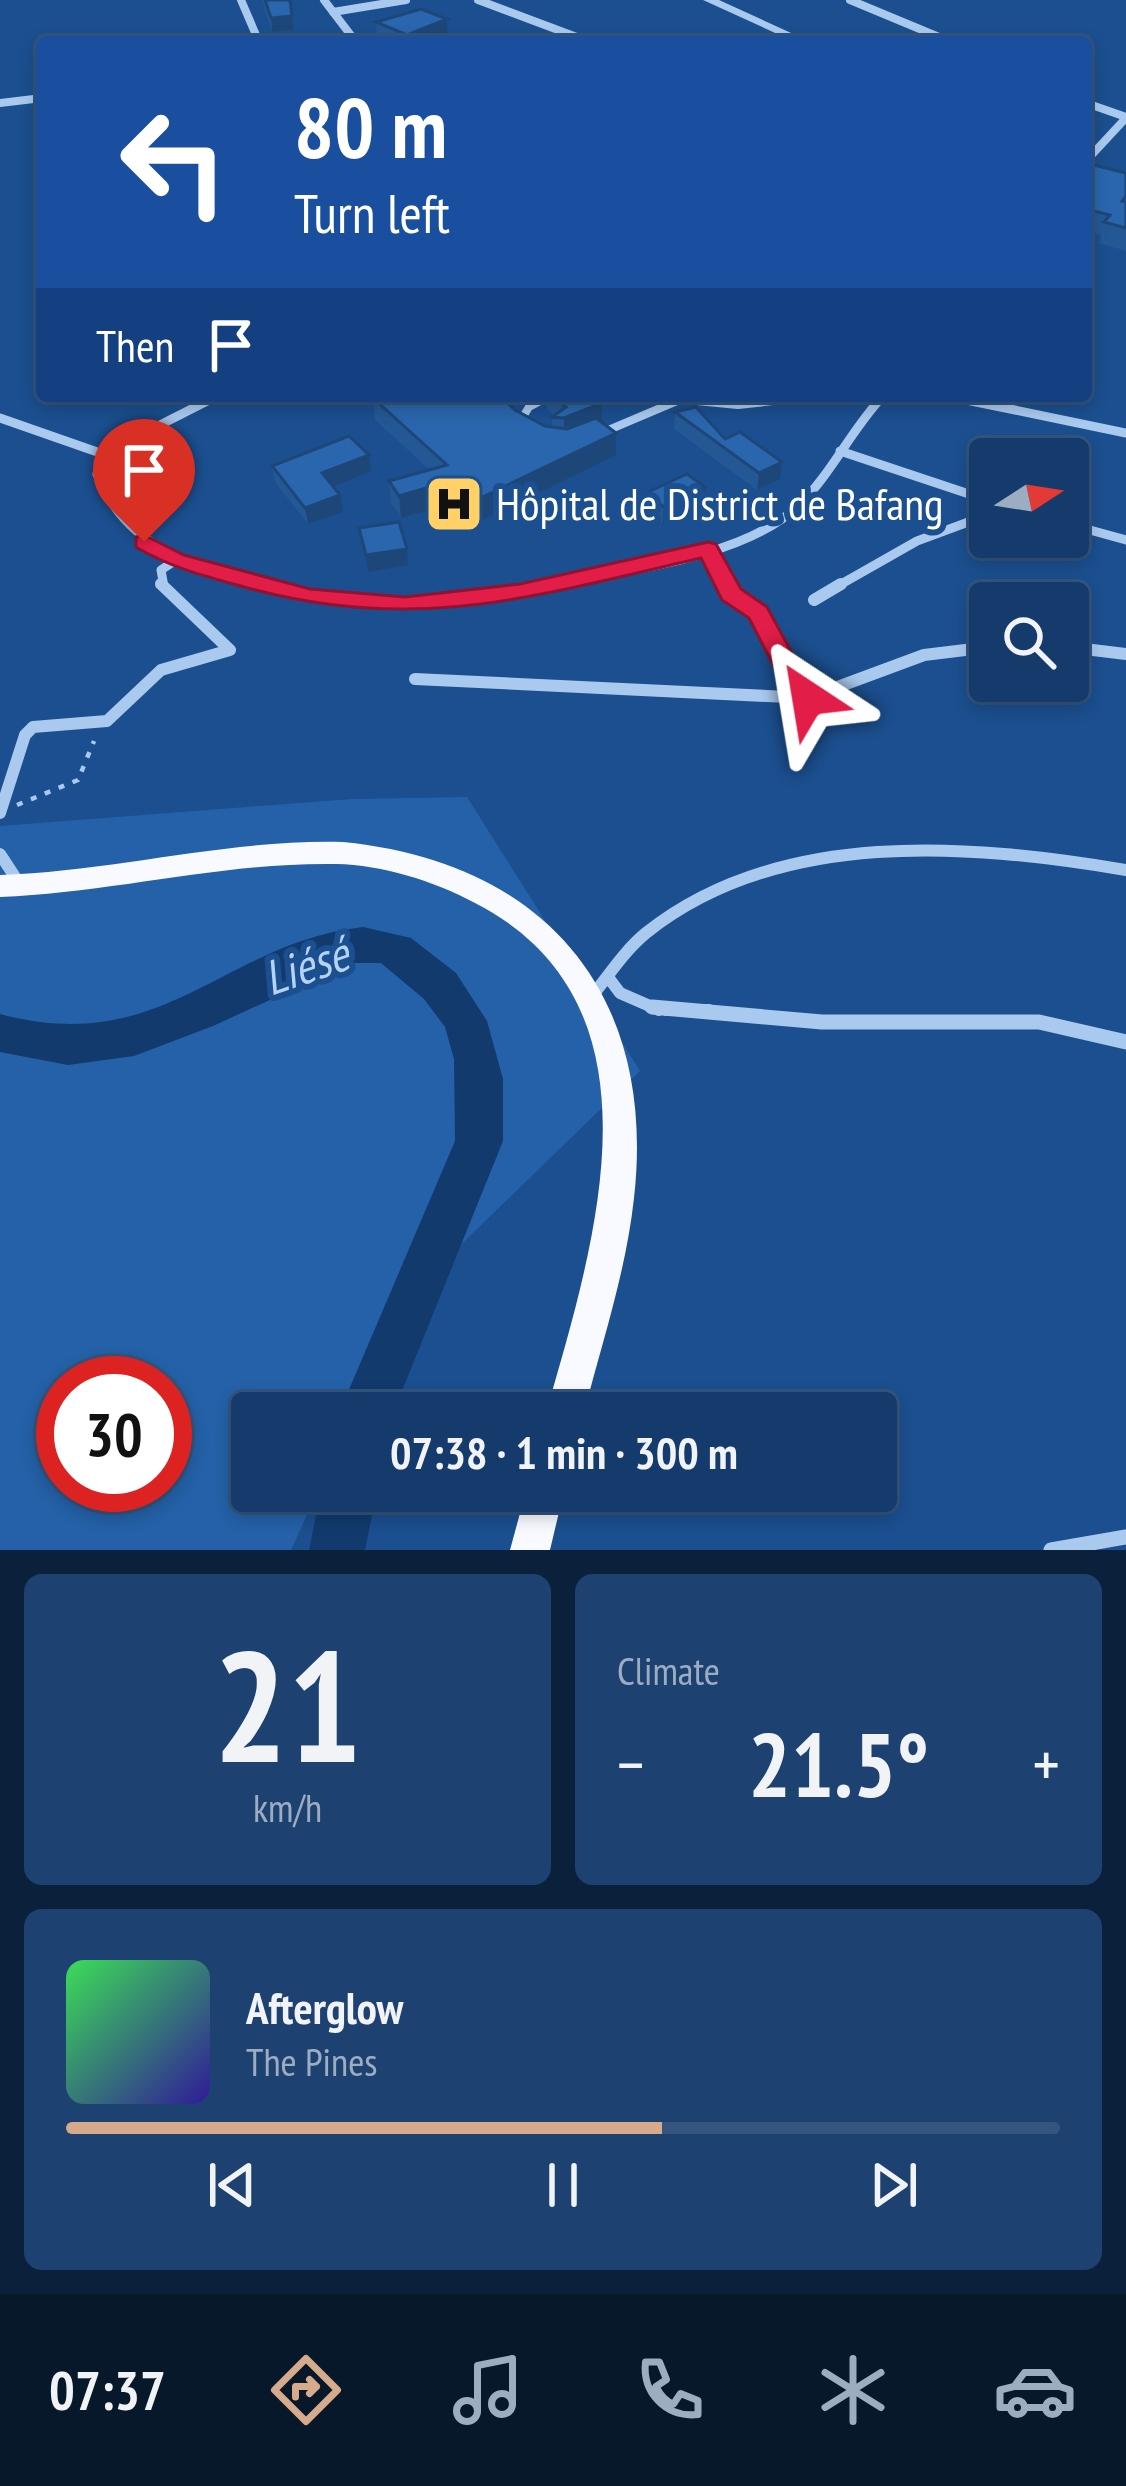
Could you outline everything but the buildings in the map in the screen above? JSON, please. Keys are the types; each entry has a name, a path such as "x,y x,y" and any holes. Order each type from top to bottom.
{"highway":[{"path":"11,886 304,854 380,860 430,871 504,901 544,933 600,987 616,1083 620,1166 606,1255 570,1392"},
{"path":"530,1550 540,1512"}],"street":[{"path":"241,0 256,36"},
{"path":"324,0 351,36"},
{"path":"333,12 406,0"},
{"path":"478,0 558,36"},
{"path":"495,8 508,0"},
{"path":"709,0 791,36"},
{"path":"850,0 937,36"},
{"path":"0,104 36,99"},
{"path":"1092,105 1126,117 1092,154"},
{"path":"1092,172 1106,176"},
{"path":"0,418 103,454 205,402"},
{"path":"103,454 98,474 104,497 130,530 176,560 310,597 405,605 520,592 708,549 782,520 813,491 878,402"},
{"path":"976,402 1126,433"},
{"path":"840,451 969,494"},
{"path":"814,600 917,541 969,522"},
{"path":"1089,530 1126,540"},
{"path":"708,549 731,594 758,613 803,698"},
{"path":"0,812 26,735 34,727 107,721 161,670 230,650 160,583 161,570 176,560"},
{"path":"415,679 803,698 924,655 969,650"},
{"path":"1089,650 1126,654"},
{"path":"1126,870 975,848 782,871 687,905 644,935 600,987 660,1010 694,1008 822,1022 1039,1022 1126,1042"},
{"path":"0,854 11,886"},
{"path":"1051,1550 1126,1537"}],"lane":[{"path":"535,435 521,425 521,416 540,402"},
{"path":"581,439 674,402"},
{"path":"692,402 765,402"}],"path":[{"path":"0,812 78,780 107,721"}],"shaded area":[{"path":"467,797 640,1071 407,1297 364,1392 231,1392 231,1512 308,1512 291,1550 0,1550 0,826 352,799"}],"waterway":[{"name":"Liésé","path":"0,1033 68,1046 134,1037 197,1013 310,958 363,944 396,950 440,986 465,1021 477,1059 479,1141 375,1392"},
{"name":"Liésé","path":"337,1550 345,1512"}],"place":[{"name":"Hôpital de District de Bafang","path":"454,504"}],"route":[{"path":"144,542 176,560 310,597 405,605 465,602 520,592 708,549 731,594 758,613 803,698 808,698"}]}
